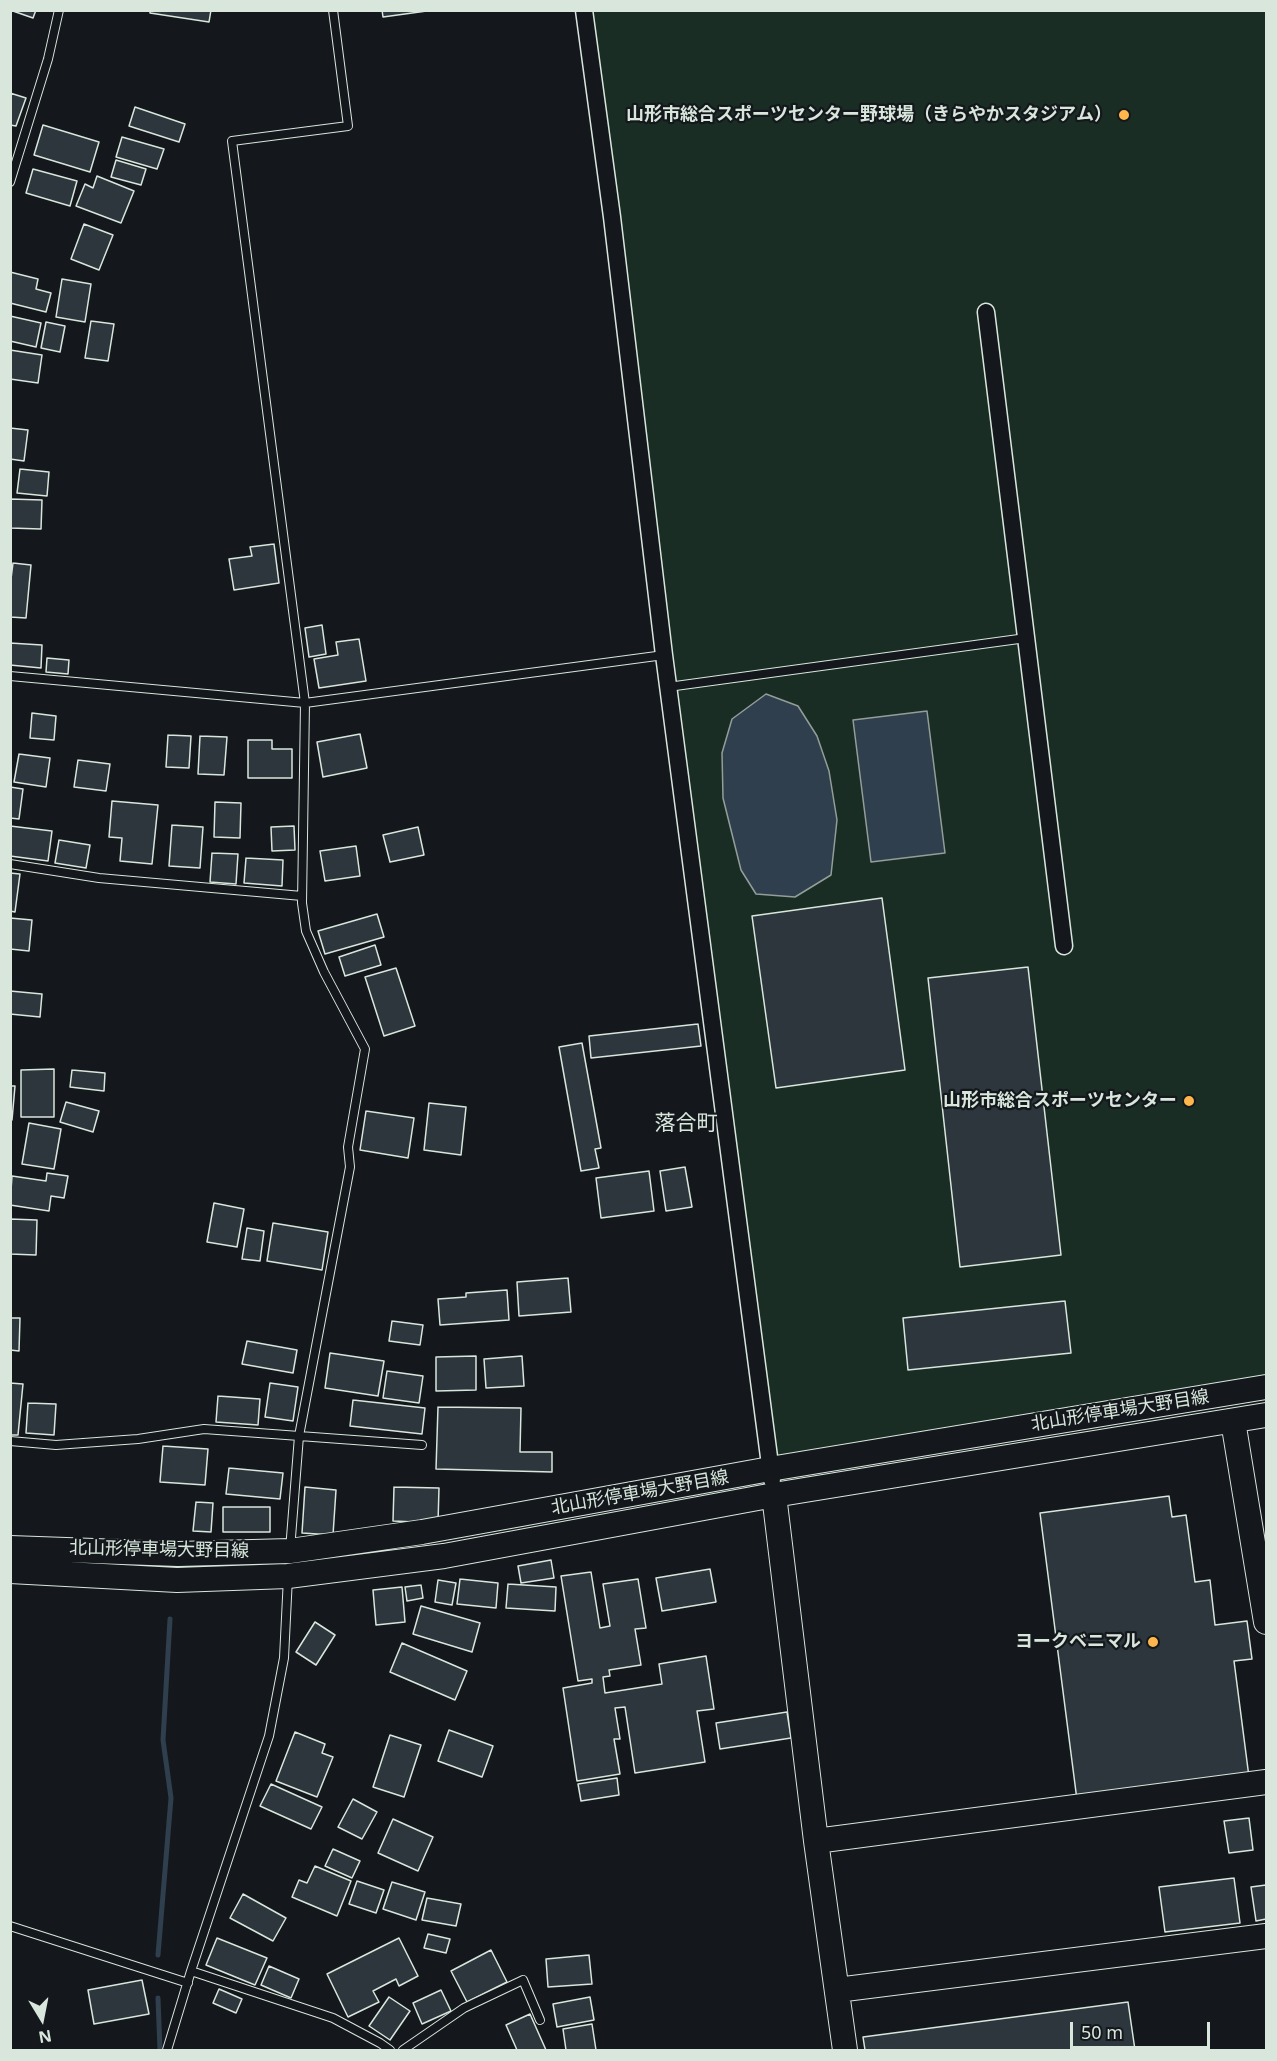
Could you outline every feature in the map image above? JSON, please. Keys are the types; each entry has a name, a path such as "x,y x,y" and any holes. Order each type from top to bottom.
{"main road":[{"name":"北山形停車場大野目線","path":"10,1548 178,1554 290,1551 422,1532 770,1469 1266,1387"},
{"name":"北山形停車場大野目線","path":"10,1571 177,1580 288,1576 444,1556 774,1495 1266,1415"},
{"path":"1233,1421 1266,1622"},
{"path":"774,1495 816,1841 845,2050"},
{"path":"816,1841 1266,1782"},
{"path":"837,1990 1266,1936"}],"street":[{"path":"584,10 612,217 664,655 774,1495"},
{"path":"986,312 1064,946"}],"lane":[{"path":"10,182 48,59 59,10"},
{"path":"290,1551 298,1436 350,1167 348,1147 364,1049 324,972 306,931 302,896 304,703 232,141 348,126 333,10"},
{"path":"669,687 1026,638"},
{"path":"10,676 304,703 664,655"},
{"path":"10,864 99,878 302,896"},
{"path":"10,1441 68,1444 138,1439 204,1428 422,1445"},
{"path":"167,2050 269,1736 284,1658 288,1576"},
{"path":"10,1926 188,1983"},
{"path":"191,1971 333,2018 390,2050"},
{"path":"403,2050 464,2008 523,1980 540,2020"}],"green space":[{"name":"山形市総合スポーツセンター","path":"584,11 1266,11 1266,1387 770,1469"}],"water":[{"path":"766,694 798,706 817,736 829,771 837,820 831,875 795,897 756,894 741,870 723,798 722,753 732,719"},
{"path":"927,711 945,853 871,862 853,720"}],"building":[{"path":"10,10 36,10 33,18"},
{"path":"150,10 211,10 209,22 150,13"},
{"path":"382,10 434,10 383,17"},
{"path":"10,93 26,98 16,126 10,125"},
{"path":"135,107 185,124 179,142 129,126"},
{"path":"43,125 99,142 90,172 34,155"},
{"path":"122,137 164,149 157,169 116,157"},
{"path":"116,160 146,169 141,185 111,177"},
{"path":"33,169 77,181 70,206 26,193"},
{"path":"97,176 134,191 121,223 76,206 85,184 93,188"},
{"path":"84,224 113,235 99,270 71,259"},
{"path":"10,272 38,279 36,289 51,293 46,312 10,303"},
{"path":"62,279 91,284 85,322 56,317"},
{"path":"10,316 41,323 36,347 10,341"},
{"path":"91,321 114,324 108,361 85,358"},
{"path":"46,322 65,326 60,352 41,348"},
{"path":"10,350 42,355 38,383 10,379"},
{"path":"10,428 28,430 24,461 10,459"},
{"path":"20,469 49,472 47,496 17,493"},
{"path":"10,499 42,500 41,529 10,528"},
{"path":"274,544 279,583 234,590 229,559 252,556 250,547"},
{"path":"13,563 31,565 26,618 10,617"},
{"path":"322,625 326,654 309,657 305,628"},
{"path":"359,639 366,681 319,688 314,659 338,655 336,642"},
{"path":"10,643 42,645 41,668 10,665"},
{"path":"47,658 69,660 68,674 46,672"},
{"path":"32,713 56,716 54,740 30,738"},
{"path":"360,734 367,768 323,777 317,742"},
{"path":"168,735 191,736 189,768 166,767"},
{"path":"200,736 227,737 224,775 198,774"},
{"path":"248,740 272,740 272,749 292,749 292,778 248,778"},
{"path":"19,754 50,758 46,787 14,782"},
{"path":"78,760 110,764 106,791 74,787"},
{"path":"10,787 23,789 19,819 10,818"},
{"path":"112,801 158,805 152,864 120,861 122,838 109,837"},
{"path":"215,802 241,803 240,838 214,837"},
{"path":"172,825 203,827 200,868 169,866"},
{"path":"10,826 52,831 48,861 10,856"},
{"path":"294,826 295,850 272,851 271,827"},
{"path":"418,827 424,855 390,862 383,835"},
{"path":"59,840 90,845 86,868 55,863"},
{"path":"356,846 360,876 325,881 320,851"},
{"path":"212,853 238,854 236,884 210,882"},
{"path":"246,858 283,860 282,886 244,883"},
{"path":"10,873 20,874 15,912 10,911"},
{"path":"882,898 905,1070 776,1088 752,916"},
{"path":"377,914 384,937 325,954 318,931"},
{"path":"10,918 32,920 29,951 10,949"},
{"path":"375,945 381,965 345,976 339,957"},
{"path":"1028,967 1061,1255 960,1267 928,978"},
{"path":"396,968 415,1026 384,1036 365,977"},
{"path":"10,991 42,994 40,1017 10,1014"},
{"path":"698,1024 701,1046 591,1058 589,1036"},
{"path":"582,1043 601,1148 595,1149 599,1168 581,1171 559,1047"},
{"path":"54,1069 54,1117 21,1117 21,1070"},
{"path":"72,1070 105,1073 104,1091 70,1087"},
{"path":"10,1086 15,1086 12,1120 10,1119"},
{"path":"66,1102 99,1111 93,1132 60,1122"},
{"path":"429,1103 466,1107 461,1155 424,1150"},
{"path":"366,1111 414,1118 408,1158 360,1150"},
{"path":"29,1123 61,1129 54,1169 22,1164"},
{"path":"685,1167 692,1207 666,1211 660,1171"},
{"path":"649,1171 654,1211 601,1218 596,1178"},
{"path":"47,1173 68,1176 64,1198 51,1196 49,1211 10,1205 12,1176 46,1181"},
{"path":"214,1203 244,1209 237,1247 207,1242"},
{"path":"10,1219 37,1220 36,1255 10,1254"},
{"path":"273,1223 328,1232 322,1270 267,1261"},
{"path":"247,1228 264,1231 260,1261 242,1259"},
{"path":"568,1278 571,1312 519,1316 517,1282"},
{"path":"507,1290 509,1320 440,1325 438,1299 466,1297 466,1293"},
{"path":"1065,1301 1071,1353 908,1370 903,1318"},
{"path":"10,1318 20,1318 19,1351 10,1350"},
{"path":"392,1321 423,1325 420,1345 389,1341"},
{"path":"247,1341 297,1350 293,1373 242,1364"},
{"path":"330,1353 384,1361 378,1396 325,1388"},
{"path":"476,1356 476,1390 436,1391 436,1357"},
{"path":"522,1356 524,1386 486,1388 484,1359"},
{"path":"387,1371 423,1376 419,1403 383,1398"},
{"path":"10,1383 23,1384 18,1435 10,1435"},
{"path":"270,1383 298,1387 293,1421 265,1417"},
{"path":"218,1396 260,1399 258,1425 216,1422"},
{"path":"353,1400 425,1408 422,1434 350,1426"},
{"path":"28,1403 56,1404 54,1435 26,1433"},
{"path":"438,1407 521,1408 520,1452 552,1452 552,1472 436,1469"},
{"path":"163,1446 208,1449 205,1485 160,1482"},
{"path":"229,1468 283,1473 280,1499 226,1494"},
{"path":"305,1487 336,1490 333,1535 302,1533"},
{"path":"394,1487 439,1488 438,1523 393,1521"},
{"name":"ヨークベニマル","path":"1169,1496 1172,1517 1186,1515 1195,1582 1210,1580 1215,1625 1247,1621 1252,1659 1234,1661 1249,1777 1077,1800 1040,1513"},
{"path":"196,1502 213,1503 211,1532 193,1531"},
{"path":"223,1507 270,1507 270,1532 223,1532"},
{"path":"551,1560 554,1578 521,1583 518,1566"},
{"path":"710,1569 716,1602 662,1611 656,1578"},
{"path":"591,1572 600,1628 610,1626 603,1584 638,1579 646,1628 635,1629 641,1665 609,1670 610,1676 603,1677 605,1693 662,1684 659,1664 706,1656 714,1709 697,1711 705,1762 635,1773 625,1707 615,1708 620,1739 614,1739 620,1774 577,1781 563,1688 592,1683 592,1679 578,1681 561,1576"},
{"path":"460,1579 498,1583 496,1608 457,1604"},
{"path":"438,1580 456,1583 452,1605 435,1602"},
{"path":"508,1584 556,1587 555,1611 506,1608"},
{"path":"421,1585 423,1598 407,1601 405,1587"},
{"path":"402,1587 405,1622 376,1625 373,1590"},
{"path":"421,1606 480,1623 472,1652 413,1634"},
{"path":"315,1622 335,1635 316,1665 296,1652"},
{"path":"402,1643 467,1671 455,1700 390,1672"},
{"path":"787,1712 791,1738 720,1749 716,1723"},
{"path":"449,1730 493,1746 482,1777 438,1761"},
{"path":"295,1732 325,1744 322,1753 333,1757 317,1797 276,1781"},
{"path":"390,1735 421,1745 404,1797 373,1787"},
{"path":"617,1778 619,1795 581,1801 578,1784"},
{"path":"271,1784 322,1807 311,1829 260,1806"},
{"path":"353,1799 377,1812 362,1839 338,1827"},
{"path":"1249,1818 1253,1850 1229,1853 1224,1821"},
{"path":"393,1819 433,1837 418,1871 378,1853"},
{"path":"333,1849 360,1861 352,1878 325,1866"},
{"path":"315,1866 351,1881 337,1916 292,1897 299,1880 307,1883"},
{"path":"1234,1878 1240,1923 1165,1932 1159,1887"},
{"path":"357,1881 384,1890 376,1913 349,1904"},
{"path":"392,1882 425,1892 416,1920 383,1909"},
{"path":"1266,1885 1266,1919 1256,1921 1251,1887"},
{"path":"243,1894 286,1918 273,1941 230,1918"},
{"path":"427,1898 461,1904 456,1926 422,1920"},
{"path":"428,1934 450,1939 446,1953 424,1948"},
{"path":"217,1938 267,1958 255,1985 206,1965"},
{"path":"399,1938 418,1976 399,1986 396,1979 373,1991 379,2002 348,2017 327,1974"},
{"path":"491,1950 507,1982 467,2002 451,1971"},
{"path":"589,1955 592,1984 548,1987 546,1959"},
{"path":"269,1966 299,1979 291,1998 261,1985"},
{"path":"142,1980 149,2014 94,2024 88,1990"},
{"path":"219,1989 242,1999 236,2013 213,2003"},
{"path":"441,1990 451,2011 422,2024 413,2003"},
{"path":"389,1997 410,2011 390,2040 369,2026"},
{"path":"590,1997 594,2020 557,2027 553,2004"},
{"path":"1128,2002 1135,2050 865,2050 863,2037"},
{"path":"530,2014 546,2050 517,2050 506,2025"},
{"path":"592,2024 596,2050 566,2050 563,2029"}],"waterway":[{"path":"158,1955 171,1798 163,1740 170,1619"},
{"path":"158,1998 160,2050"}],"place":[{"name":"山形市総合スポーツセンター野球場（きらやかスタジアム）","path":"1124,115"},
{"name":"山形市総合スポーツセンター","path":"1189,1101"},
{"name":"ヨークベニマル","path":"1153,1642"}],"district":[{"name":"落合町","path":"686,1124"}]}
